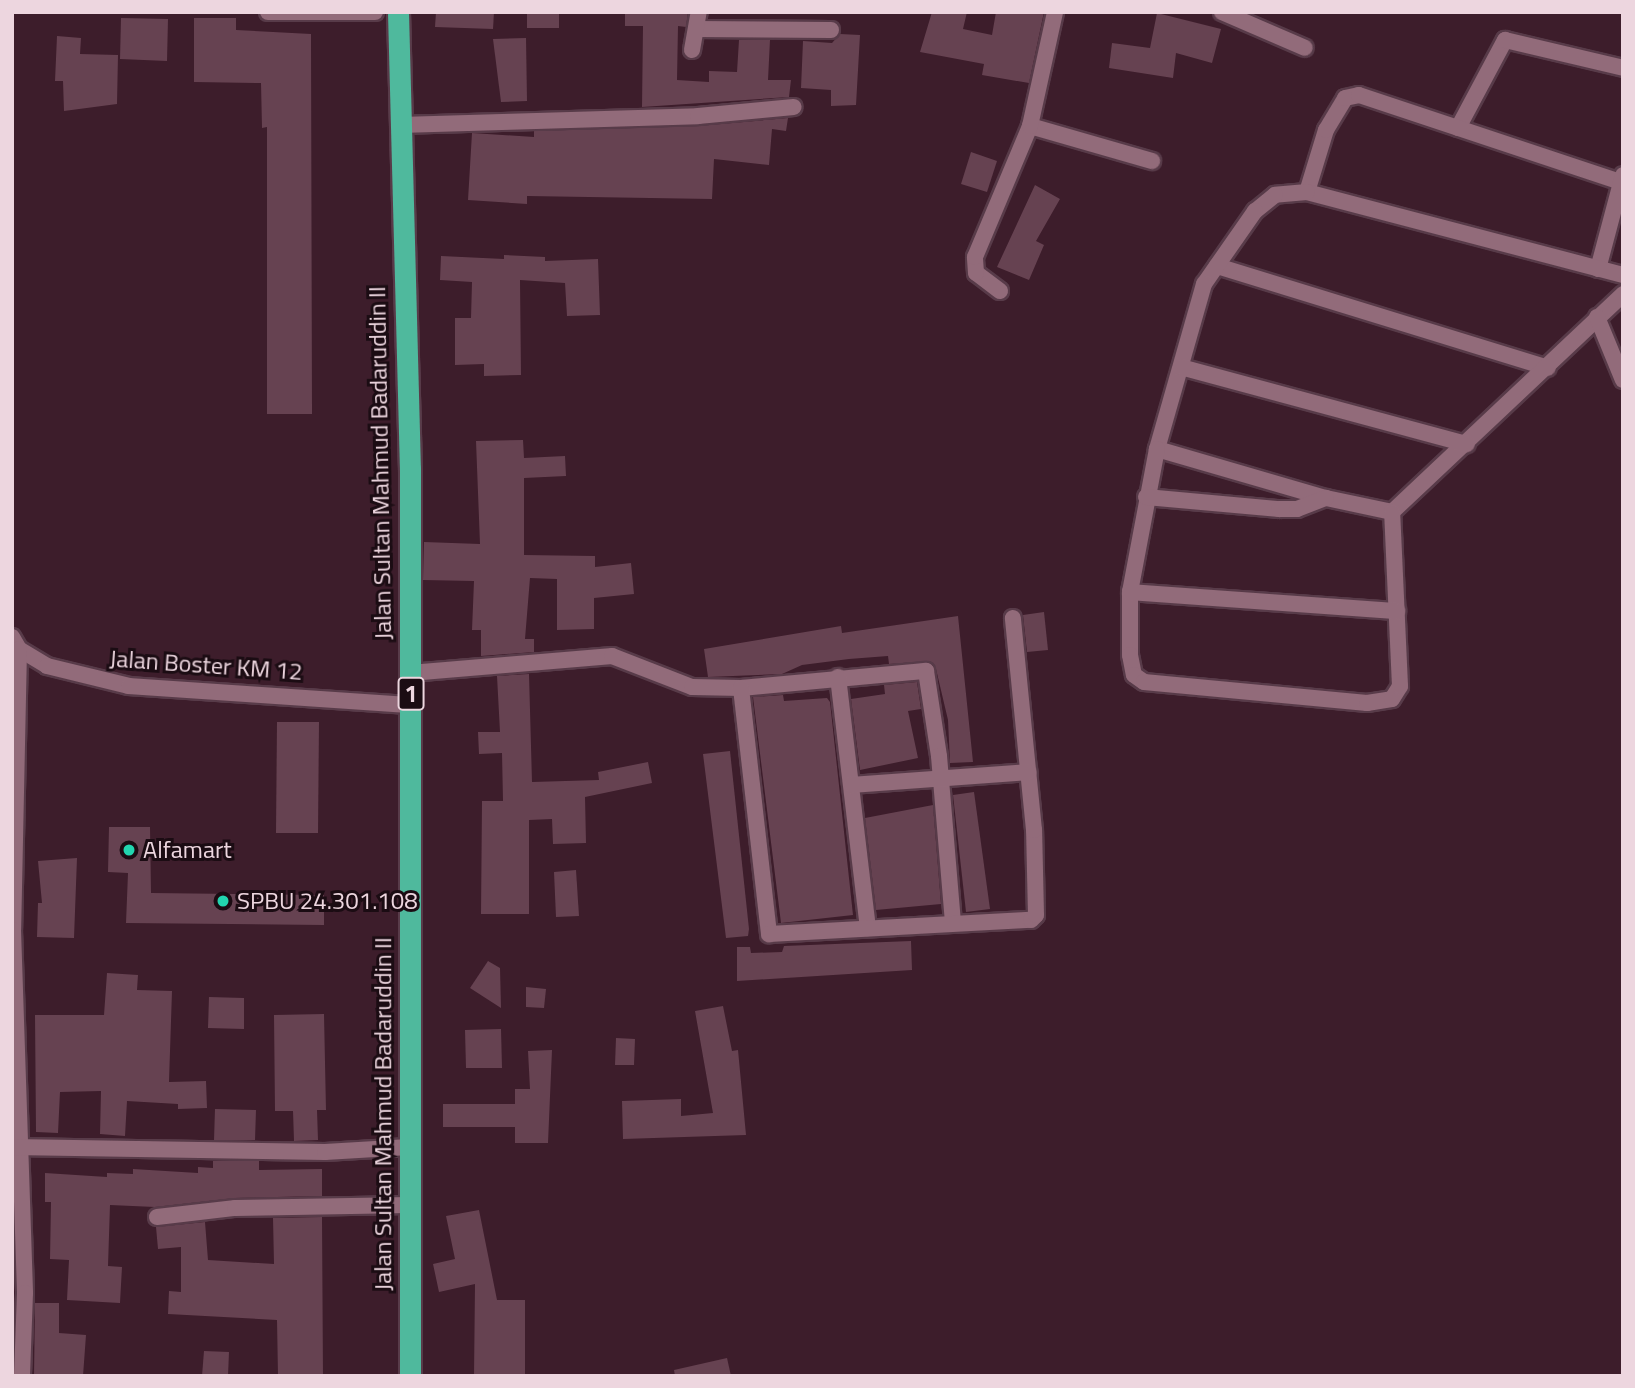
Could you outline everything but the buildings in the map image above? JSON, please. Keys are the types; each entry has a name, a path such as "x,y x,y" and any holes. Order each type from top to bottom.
{"highway":[{"name":"Jalan Sultan Mahmud Badaruddin II","path":"398,13 410,469 410,1376"}],"street":[{"path":"268,12 375,12"},
{"path":"392,12 398,13"},
{"path":"692,50 699,12"},
{"path":"1000,291 976,273 975,257 1030,127 1055,12"},
{"path":"1222,12 1305,48"},
{"path":"696,29 831,30"},
{"path":"1458,128 1505,40 1623,68"},
{"path":"1307,192 1326,130 1345,98 1359,95 1622,180 1598,269"},
{"path":"400,125 698,116 794,107"},
{"path":"1030,127 1152,162"},
{"path":"1392,512 1400,687 1392,699 1367,703 1144,682 1134,675 1130,655 1130,592 1157,449 1204,284 1255,211 1275,195 1307,192 1623,275"},
{"path":"1217,266 1548,368"},
{"path":"1392,512 1548,368 1623,294"},
{"path":"1597,317 1623,380"},
{"path":"1181,368 1467,444"},
{"path":"1157,449 1326,498 1392,512"},
{"path":"1146,497 1279,509 1297,509 1326,498"},
{"path":"1130,592 1397,611"},
{"path":"741,688 769,934 953,922 1031,920 1036,915 1028,772 1013,618"},
{"path":"16,643 13,930 16,1147 25,1293 22,1376"},
{"name":"Jalan Boster KM 12","path":"16,643 47,667 129,686 411,705"},
{"path":"410,673 612,656 638,664 676,684 741,688 926,671 941,778 953,922"},
{"path":"838,677 868,928"},
{"path":"852,785 1028,772"},
{"path":"16,1147 325,1152 409,1147"},
{"path":"157,1217 235,1208 409,1205"}],"place":[{"name":"Alfamart","path":"129,850"},
{"name":"SPBU 24.301.108","path":"223,901"}]}
